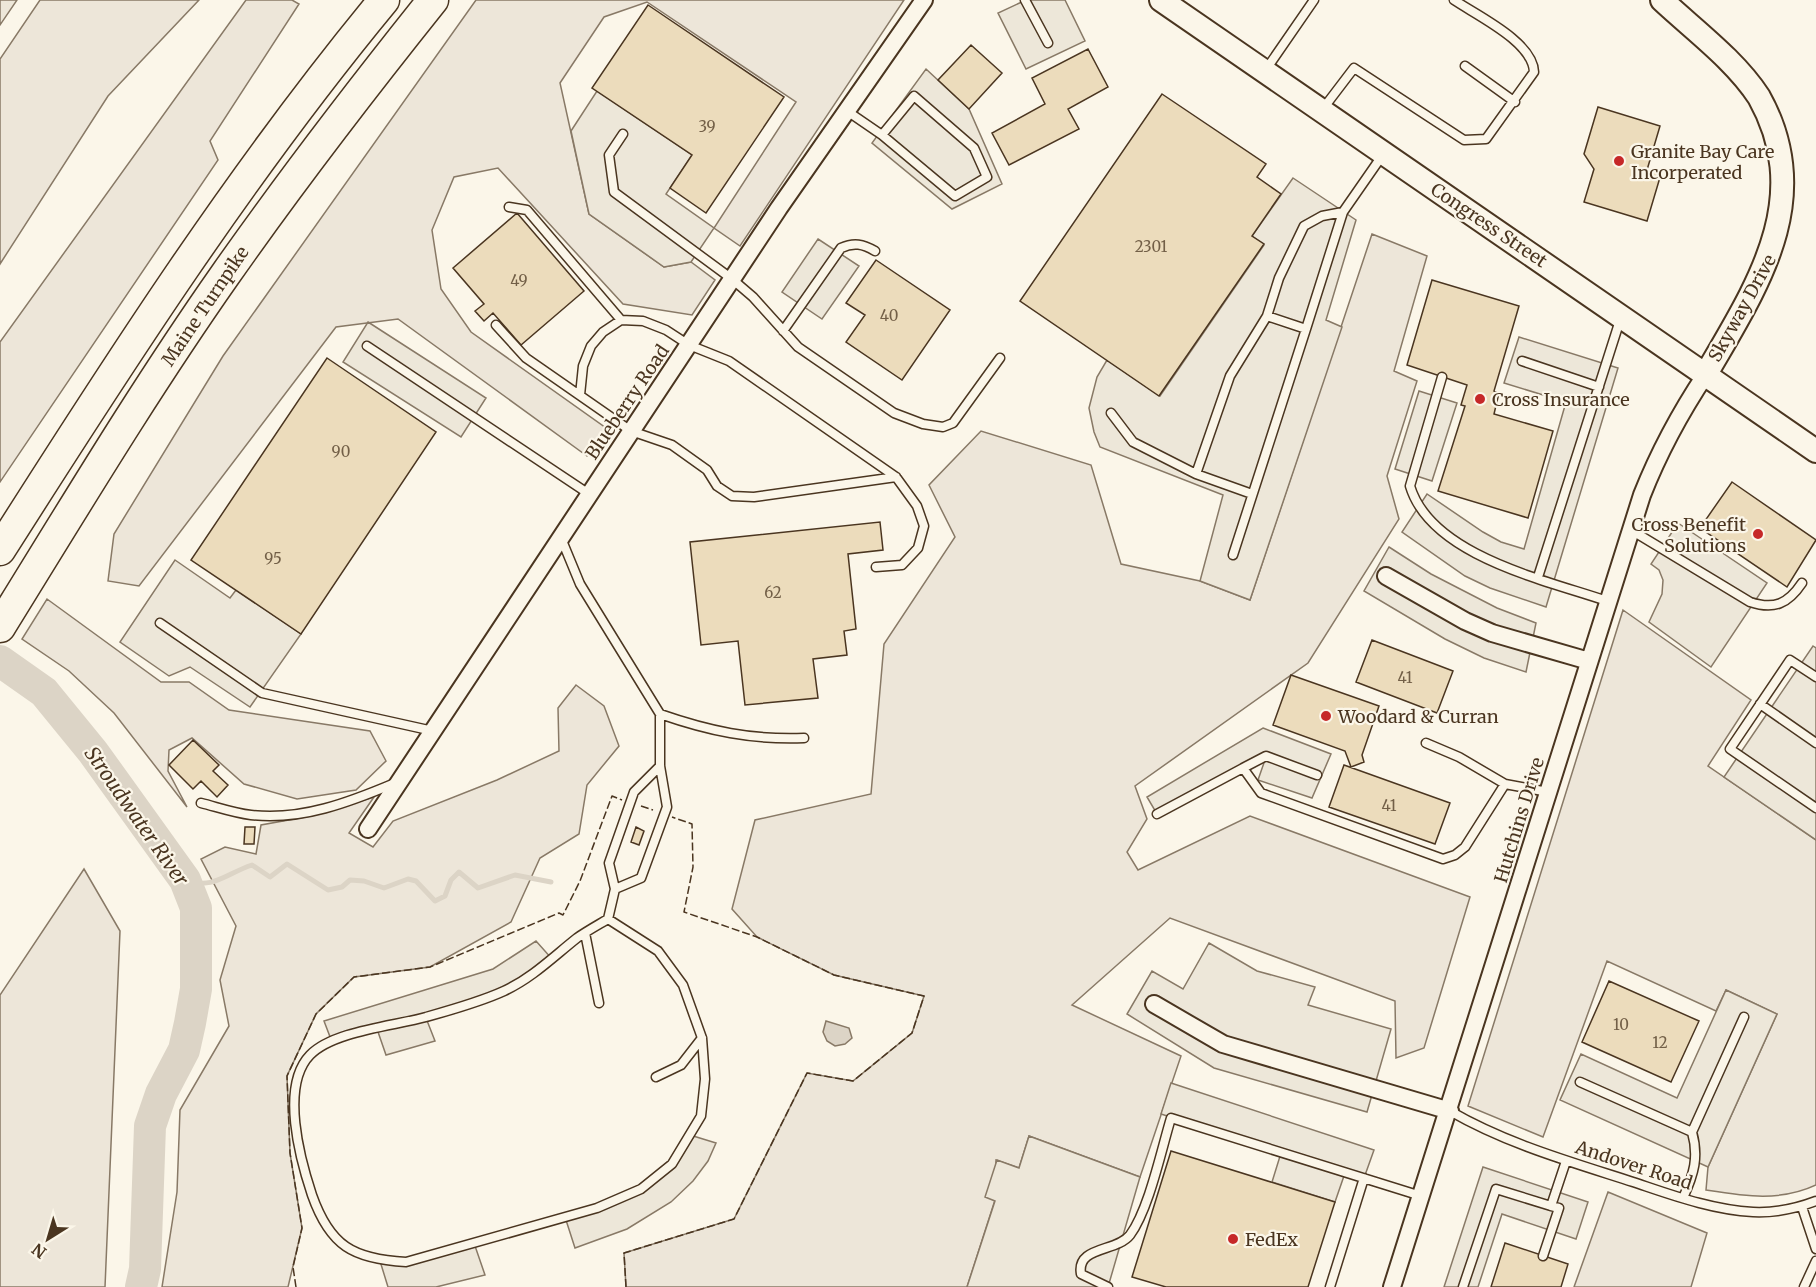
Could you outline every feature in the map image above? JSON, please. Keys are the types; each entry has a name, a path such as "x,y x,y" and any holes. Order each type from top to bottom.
{"highway":[{"path":"0,550 122,357 181,269 306,98 384,0"},
{"name":"Maine Turnpike","path":"0,627 166,362 225,275 353,99 433,0"}],"main road":[{"name":"Congress Street","path":"1161,0 1816,451"},
{"name":"Skyway Drive","path":"1662,0 1735,69 1758,96 1781,145 1788,189 1786,208 1774,251 1706,374"}],"street":[{"name":"Blueberry Road","path":"368,829 732,279 924,0"},
{"name":"Hutchins Drive","path":"1392,1287 1420,1196 1450,1111 1631,530 1657,457 1682,409 1706,374"},
{"path":"1386,576 1465,621 1492,633 1589,661"},
{"path":"1154,1004 1223,1044 1450,1111"}],"lane":[{"path":"1025,0 1048,43"},
{"path":"1264,71 1314,0"},
{"path":"1322,111 1354,68 1464,140 1485,139 1515,102 1534,72 1533,61 1524,47 1454,0"},
{"path":"1465,66 1515,102"},
{"path":"847,111 882,135 955,196 987,177 974,147 915,96 882,135"},
{"path":"623,134 609,155 614,192 732,279 753,297 798,347 894,413 923,424 943,427 954,423 1000,358"},
{"path":"1233,555 1344,212 1384,153"},
{"path":"509,207 527,210 621,320"},
{"path":"1196,474 1230,376 1267,316 1279,278 1304,226 1322,216 1344,212"},
{"path":"783,331 841,248 851,243 865,245 875,251"},
{"path":"1267,316 1306,329"},
{"path":"1538,577 1622,316"},
{"path":"580,395 583,366 591,346 603,332 621,320 643,321 666,330 689,345 729,361 896,477 917,506 924,526 918,548 902,566 876,567"},
{"path":"496,325 526,358 631,431 672,444 707,470 717,486 732,496 754,497 896,477"},
{"path":"367,346 589,494"},
{"path":"1522,361 1599,387"},
{"path":"1442,377 1410,486 1415,503 1431,523 1474,552 1505,567 1607,601"},
{"path":"1111,413 1133,442 1196,474 1252,494"},
{"path":"1631,530 1750,602 1764,607 1780,605 1791,599 1802,583"},
{"path":"561,537 580,584 660,714 660,766 667,807 641,878 615,889"},
{"path":"160,623 262,693 432,731"},
{"path":"1816,677 1790,660 1730,749 1816,808"},
{"path":"1760,704 1816,743"},
{"path":"660,714 696,726 752,738 804,738"},
{"path":"1426,743 1459,756 1505,784 1548,792"},
{"path":"1157,814 1266,756 1317,775"},
{"path":"608,919 658,951 683,985 702,1038 705,1079 701,1116 672,1164 641,1189 597,1208 406,1262 380,1261 336,1241 322,1222 303,1167 294,1113 298,1077 310,1055 340,1037 426,1017 504,991 544,968 585,933 608,919 615,889 609,863 634,792 660,766"},
{"path":"1244,768 1261,793 1443,859 1465,848 1505,784"},
{"path":"201,803 250,815 288,816 350,802 399,782"},
{"path":"585,933 599,1003"},
{"path":"1683,1198 1692,1179 1697,1157 1692,1132 1744,1017"},
{"path":"656,1077 681,1065 702,1038"},
{"path":"1580,1082 1692,1132"},
{"name":"Andover Road","path":"1450,1111 1477,1127 1566,1161 1705,1205 1752,1212 1802,1207 1816,1202"},
{"path":"1108,1287 1081,1274 1082,1261 1088,1254 1122,1243 1138,1222 1171,1118 1420,1196"},
{"path":"1551,1206 1566,1161"},
{"path":"1330,1287 1364,1178"},
{"path":"1463,1287 1496,1189 1559,1208 1543,1256"},
{"path":"1802,1207 1816,1249"},
{"path":"1804,1287 1816,1261"}],"shaded area":[{"path":"0,0 17,0 0,25"},
{"path":"40,0 199,0 108,96 0,264 0,59"},
{"path":"246,0 292,0 299,4 210,141 218,160 0,482 0,342"},
{"path":"476,0 904,0 740,246 714,228 796,102 647,2 604,17 560,83 589,214 664,267 691,262 715,280 692,315 623,304 498,168 454,177 432,230 441,289 471,332 606,428 587,456 398,319 336,327 139,586 108,581 114,534 223,356"},
{"path":"1026,0 1065,0 1085,41 1026,69 998,13"},
{"path":"926,69 969,109 1002,184 952,209 872,143"},
{"path":"597,91 692,155 666,194 714,228 691,262 664,267 589,214 571,131"},
{"path":"1293,178 1356,220 1326,320 1342,327 1250,600 1200,581 1223,495 1100,447 1089,408 1097,377 1107,360 1160,396 1264,245 1252,236"},
{"path":"1372,234 1427,256 1394,371 1417,381 1387,476 1399,519 1308,663 1135,786 1147,819 1127,852 1138,870 1250,816 1470,897 1424,1048 1396,1058 1395,1001 1170,918 1072,1005 1181,1056 1140,1177 1029,1136 1019,1168 996,1160 995,1200 967,1287 626,1287 624,1253 734,1219 807,1073 853,1081 912,1033 924,996 834,975 757,937 732,909 755,820 871,794 884,644 955,537 929,485 981,431 1091,465 1121,564 1200,581 1250,600"},
{"path":"818,239 859,266 822,319 782,292"},
{"path":"368,322 486,398 461,437 343,362"},
{"path":"1519,337 1618,368 1546,607 1490,588 1465,576 1402,532 1427,494 1483,532 1501,542 1524,549 1566,402 1504,383"},
{"path":"1419,391 1457,403 1432,481 1395,469"},
{"path":"1678,523 1767,583 1711,667 1649,622 1662,594 1663,580 1659,570 1651,564"},
{"path":"1389,547 1431,574 1497,608 1536,623 1526,672 1484,658 1445,639 1364,591"},
{"path":"175,560 230,598 236,590 301,634 250,707 190,667 169,676 120,642"},
{"path":"47,599 161,682 189,682 229,710 370,731 386,761 356,790 297,799 244,784 192,738 169,750 168,771 187,807 114,713 69,671 22,639"},
{"path":"1623,610 1751,700 1708,766 1816,840 1816,1185 1789,1194 1762,1196 1706,1190 1708,1167 1777,1014 1726,990 1716,1011 1607,961 1543,1137 1468,1106"},
{"path":"1813,646 1816,648 1816,840 1724,777"},
{"path":"576,685 604,706 619,746 587,785 579,834 540,858 511,922 430,967 354,977 316,1014 287,1076 290,1153 302,1228 288,1287 162,1287 177,1192 180,1110 229,1026 220,980 236,926 201,859 225,847 256,854 261,825 311,816 374,797 349,833 373,847 393,821 497,780 559,751 558,708"},
{"path":"1263,728 1331,754 1312,798 1258,780 1266,757 1157,814 1147,797"},
{"path":"84,869 120,931 105,1287 0,1287 0,995"},
{"path":"536,941 553,960 504,991 426,1018 435,1041 386,1055 377,1029 332,1042 324,1021 493,969"},
{"path":"1209,943 1257,971 1315,987 1308,1005 1391,1029 1367,1112 1214,1068 1127,1014 1152,971 1183,989"},
{"path":"1726,990 1777,1014 1708,1167 1560,1100 1581,1054 1677,1098"},
{"path":"826,1021 849,1028 852,1038 845,1044 835,1046 827,1041 823,1032"},
{"path":"1171,1083 1374,1150 1364,1178 1345,1173 1335,1202 1272,1182 1281,1153 1161,1114"},
{"path":"690,1135 716,1143 708,1161 693,1181 671,1202 627,1229 575,1248 565,1217 641,1189 672,1164"},
{"path":"1029,1136 1140,1177 1108,1287 967,1287 995,1201 985,1197 997,1160 1019,1168"},
{"path":"1483,1167 1588,1202 1576,1239 1502,1214 1478,1287 1444,1287"},
{"path":"1608,1192 1707,1233 1691,1287 1574,1287"},
{"path":"474,1243 485,1275 436,1287 388,1287 380,1261 406,1262"}],"building":[{"path":"648,5 784,97 706,213 670,188 692,155 592,88"},
{"path":"971,45 1002,73 969,109 938,80"},
{"path":"1088,49 1108,87 1068,109 1079,129 1009,165 992,133 1045,104 1032,78"},
{"path":"1162,94 1266,164 1257,177 1281,194 1252,236 1264,244 1159,396 1020,301"},
{"name":"Granite Bay Care Incorperated","path":"1598,107 1660,126 1647,170 1661,174 1647,221 1584,202 1594,169 1584,154"},
{"path":"517,213 584,291 521,345 493,313 484,321 475,311 484,304 453,268"},
{"path":"876,260 950,310 902,380 846,342 865,315 846,303"},
{"name":"Cross Insurance","path":"1432,280 1519,306 1494,391 1499,393 1494,414 1553,431 1528,518 1438,491 1465,406 1461,405 1467,385 1407,365"},
{"path":"327,358 436,432 301,634 191,560"},
{"name":"Cross Benefit Solutions","path":"1732,482 1816,540 1787,587 1700,528"},
{"path":"880,522 883,550 848,554 856,629 844,631 847,655 813,659 818,698 745,705 738,641 701,645 690,542"},
{"name":"Woodard & Curran","path":"1372,640 1453,671 1437,713 1356,682"},
{"name":"Woodard & Curran","path":"1291,675 1379,706 1362,755 1364,762 1351,767 1345,751 1273,725"},
{"path":"193,740 219,765 213,771 228,785 217,797 201,781 193,789 169,765"},
{"name":"Woodard & Curran","path":"1344,765 1450,803 1435,844 1329,807"},
{"path":"245,827 255,827 254,844 244,844"},
{"path":"636,827 644,831 639,845 631,842"},
{"path":"1609,981 1699,1021 1671,1082 1582,1042"},
{"name":"FedEx","path":"1171,1151 1335,1202 1308,1287 1166,1287 1132,1277"},
{"path":"1505,1243 1568,1264 1561,1287 1491,1287"}],"waterway":[{"name":"Stroudwater River","path":"0,661 44,692 93,752 185,880 196,908 196,989 190,1023 184,1050 161,1094 150,1126 145,1269 141,1287"},
{"path":"185,880 195,883 212,882 252,865 270,877 287,864 328,890 342,887 350,880 364,881 384,888 408,879 416,881 435,901 445,896 451,880 459,872 478,888 515,875 551,882"}],"fence":[{"path":"296,1287 293,1267 302,1228 290,1153 287,1076 316,1014 354,977 430,967 559,913 563,915 580,881 612,796 622,800"},
{"path":"641,806 653,810"},
{"path":"626,1287 624,1253 734,1219 807,1073 853,1081 912,1033 924,996 834,975 757,937 684,912 693,867 692,824 672,817"}],"place":[{"name":"Granite Bay Care Incorperated","path":"1619,161"},
{"name":"Cross Insurance","path":"1480,399"},
{"name":"Cross Benefit Solutions","path":"1758,534"},
{"name":"Woodard & Curran","path":"1326,716"},
{"name":"FedEx","path":"1233,1239"}]}
